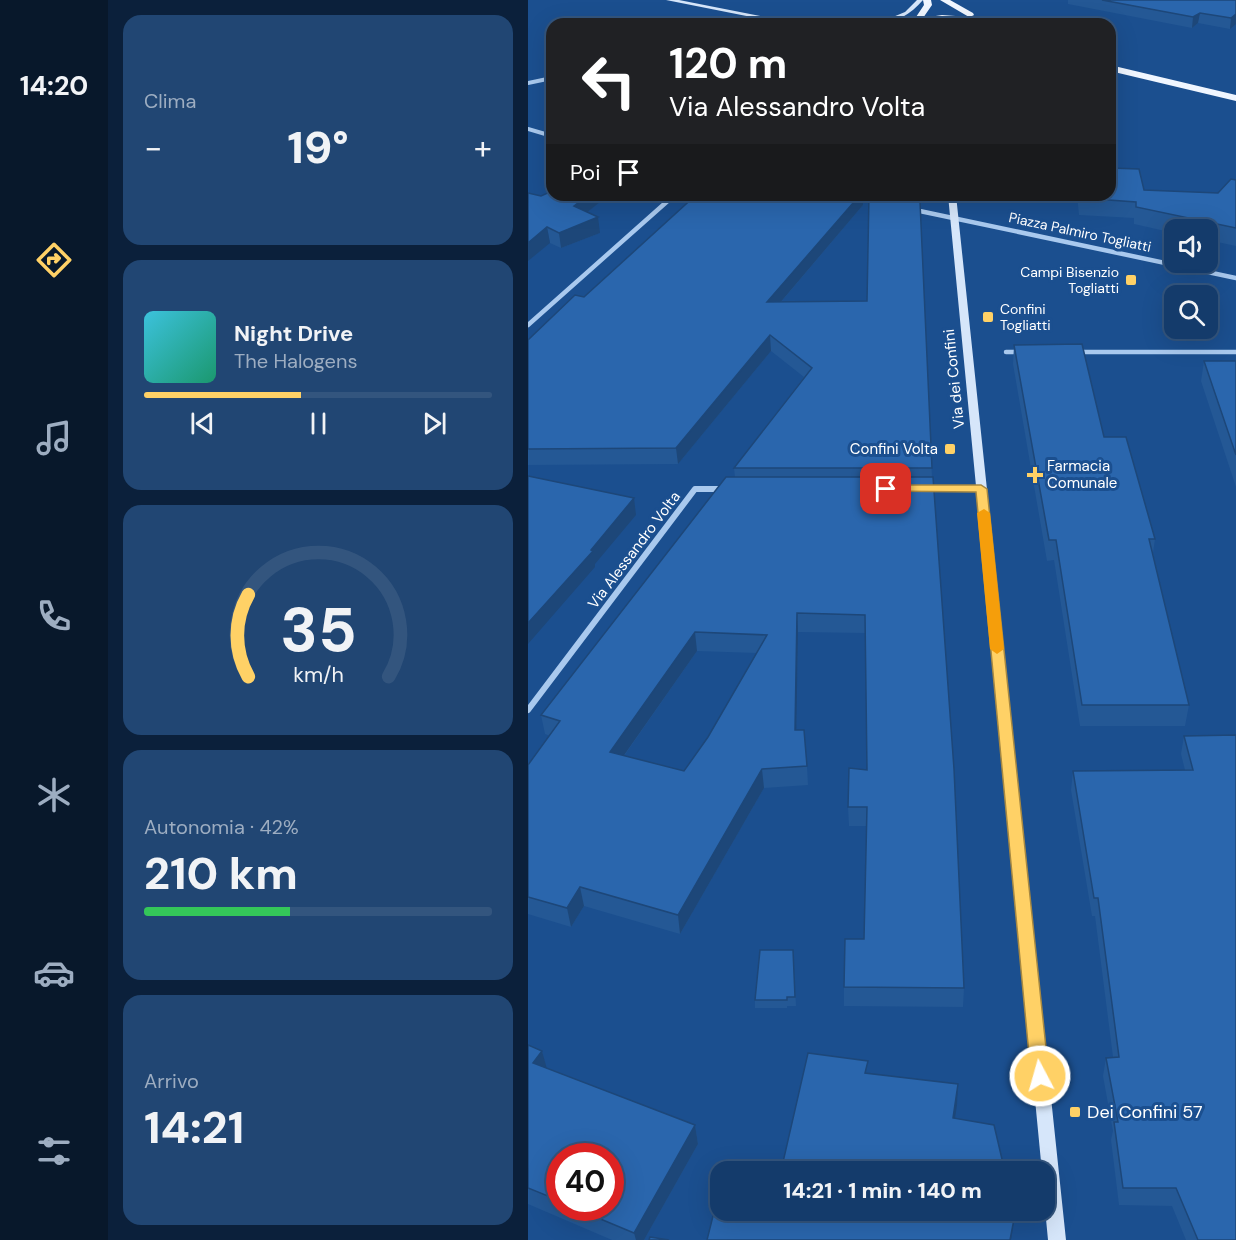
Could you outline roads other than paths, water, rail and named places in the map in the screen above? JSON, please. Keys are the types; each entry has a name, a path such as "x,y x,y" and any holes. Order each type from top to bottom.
{"main road":[{"path":"919,18 928,5 927,0"},
{"path":"944,0 956,9 977,18"},
{"path":"938,18 955,18"},
{"path":"1116,69 1236,98"}],"street":[{"path":"669,0 765,18"},
{"path":"894,18 907,13 920,0"},
{"path":"528,83 546,79"},
{"path":"528,129 546,134"},
{"path":"528,325 667,201"},
{"name":"Via dei Confini","path":"953,201 1057,1240"},
{"name":"Piazza Palmiro Togliatti","path":"909,208 1236,278"},
{"path":"1006,352 1029,352"},
{"path":"1076,352 1236,352"},
{"name":"Via Alessandro Volta","path":"528,710 695,489 730,489"},
{"path":"922,489 981,489"}],"place":[{"name":"Campi Bisenzio Togliatti","path":"1131,280"},
{"name":"Confini Togliatti","path":"988,317"},
{"name":"Confini Volta","path":"950,449"},
{"name":"Farmacia Comunale","path":"1035,475"},
{"name":"Dei Confini 57","path":"1075,1112"}]}
